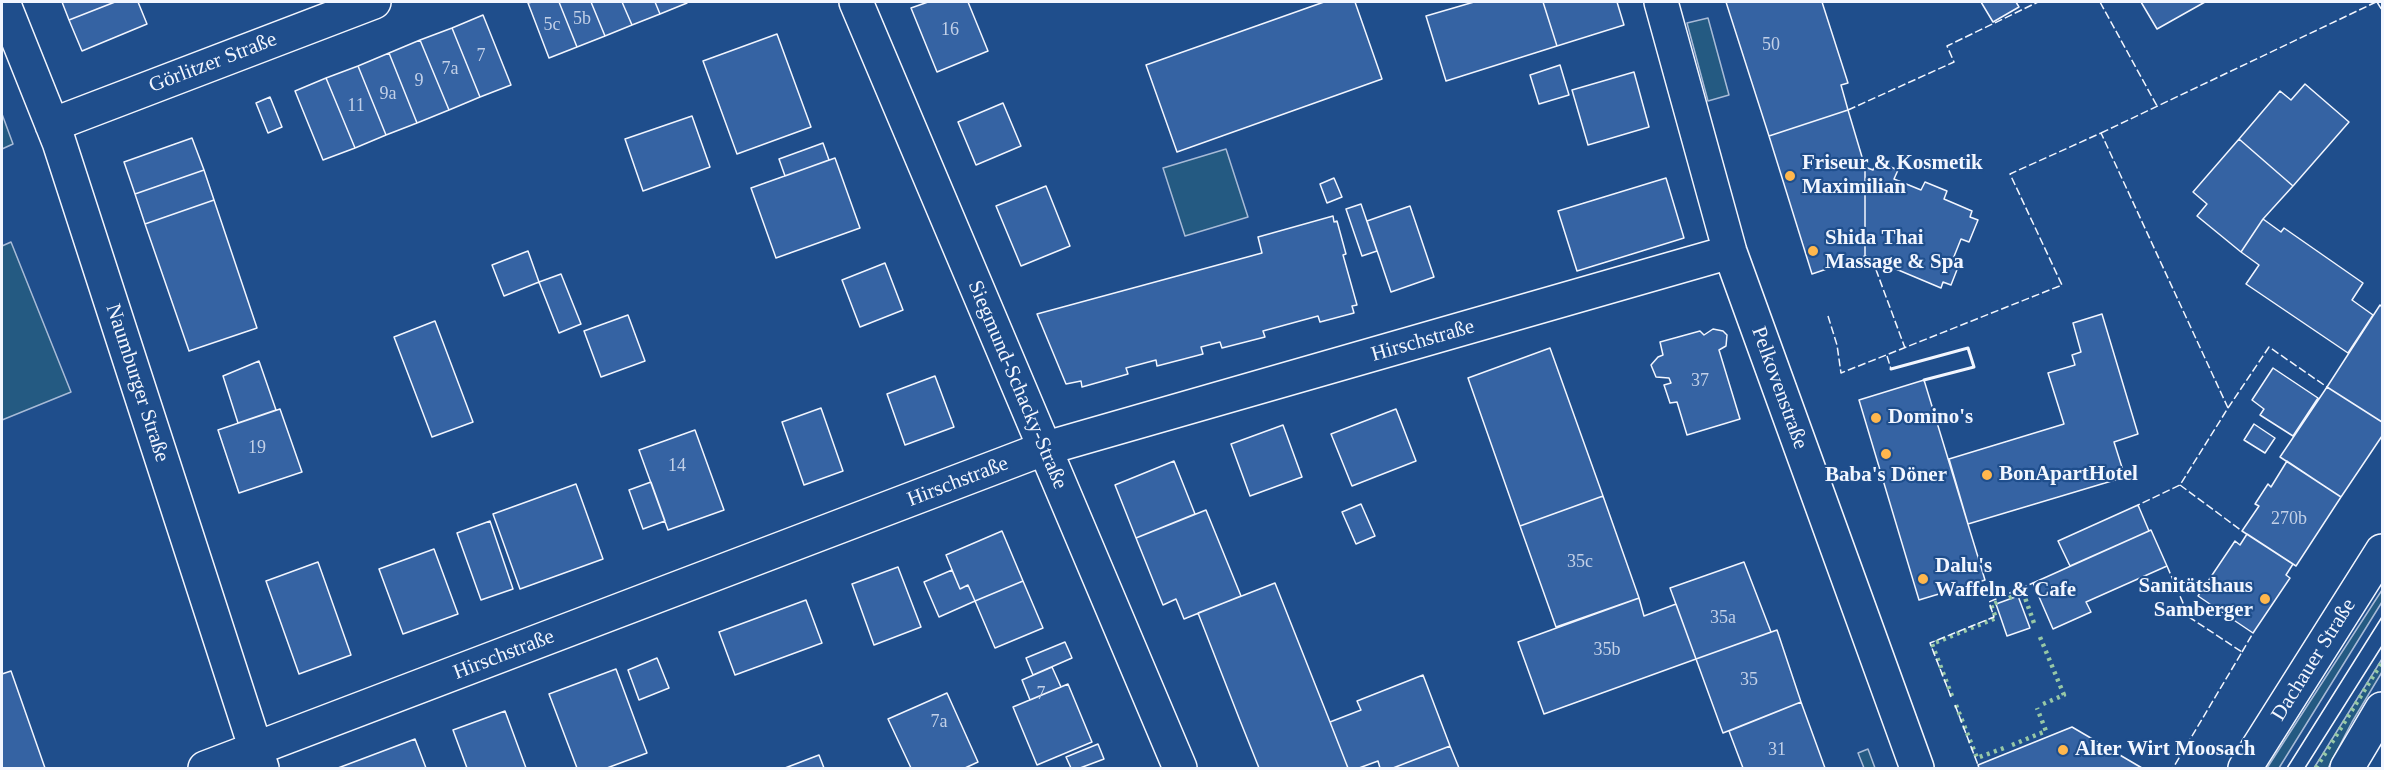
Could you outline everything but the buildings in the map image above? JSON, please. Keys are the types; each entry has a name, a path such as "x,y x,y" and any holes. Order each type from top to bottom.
{"street":[{"name":"Naumburger Straße","path":"3,2 52,125 259,759"},
{"name":"Görlitzer Straße","path":"52,125 374,2"},
{"name":"Siegmund-Schacky-Straße","path":"855,2 1180,768"},
{"name":"Pelkovenstraße","path":"1661,2 1730,252 1917,768"},
{"name":"Hirschstraße","path":"205,768 259,759 1043,449 1730,252"},
{"name":"Dachauer Straße","path":"2245,768 2382,551"},
{"path":"2346,768 2382,709"}],"shaded area":[{"path":"1708,18 1729,95 1708,101 1687,23"},
{"path":"2,114 13,144 2,149"},
{"path":"1226,149 1248,217 1185,236 1163,168"},
{"path":"11,242 71,392 2,420 2,246"},
{"path":"2382,590 2382,602 2279,768 2267,768"},
{"path":"2382,659 2382,672 2328,768 2314,768"},
{"path":"1868,749 1875,768 1864,768 1858,753"}],"tram line":[{"path":"2287,768 2382,617"},
{"path":"2305,768 2382,646"}],"hedge":[{"path":"2009,598 2023,592 2035,626"},
{"path":"1952,696 1932,644 1996,618 1991,605 1998,602"},
{"path":"2040,637 2064,695 2043,704"},
{"path":"2316,768 2382,662"},
{"path":"1956,705 1977,758 2004,748"},
{"path":"2012,745 2046,731 2037,708"}],"fence":[{"path":"1848,110 1954,62 1947,46 2038,2"},
{"path":"2100,2 2157,106"},
{"path":"2101,133 2376,2"},
{"path":"2377,2 2382,10"},
{"path":"1828,316 1837,345 1841,373 2062,285 2010,174 2101,133 2228,408 2180,485 2138,505"},
{"path":"1872,259 1905,348"},
{"path":"2228,408 2269,347 2327,387"},
{"path":"1887,356 1891,369"},
{"path":"2180,485 2242,531"},
{"path":"2167,566 2189,617 2242,652 2173,768"},
{"path":"1951,697 1930,643 1994,617 1989,602 2033,583"},
{"path":"2242,652 2253,633"},
{"path":"1955,705 1978,765"}],"wall":[{"path":"1891,369 1968,348 1974,367 1924,380"}],"place":[{"name":"Friseur & Kosmetik Maximilian","path":"1790,176"},
{"name":"Shida Thai Massage & Spa","path":"1813,251"},
{"name":"Domino's","path":"1876,418"},
{"name":"Baba's Döner","path":"1886,454"},
{"name":"BonApartHotel","path":"1987,475"},
{"name":"Dalu's Waffeln & Cafe","path":"1923,579"},
{"name":"Sanitätshaus Samberger","path":"2265,599"},
{"name":"Alter Wirt Moosach","path":"2063,750"}]}
